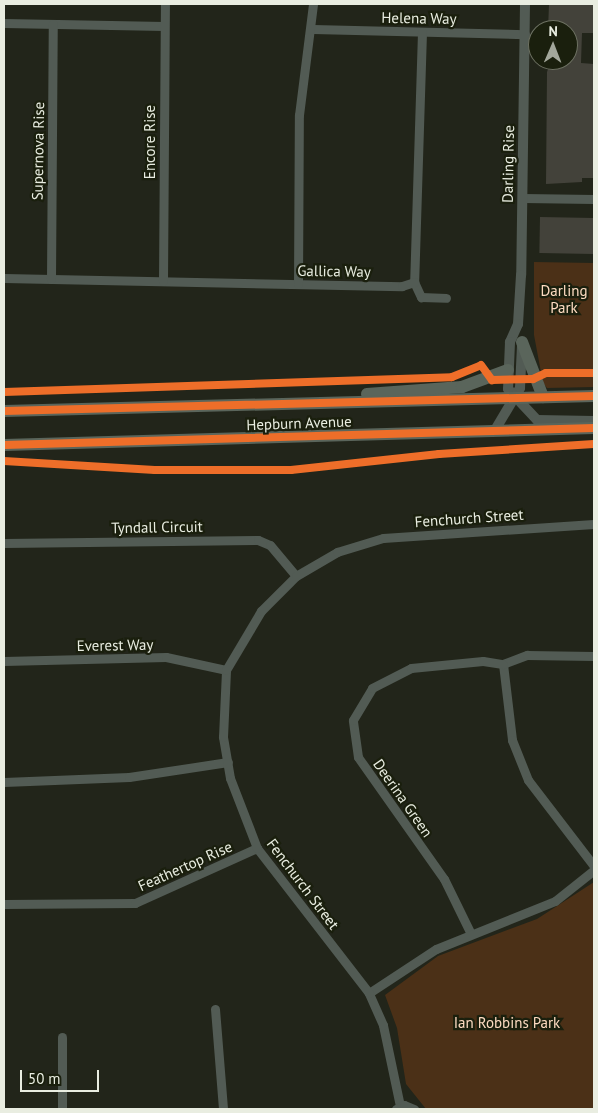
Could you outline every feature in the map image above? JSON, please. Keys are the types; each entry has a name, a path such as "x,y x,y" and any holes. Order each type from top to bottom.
{"main road":[{"path":"522,342 543,397"},
{"path":"324,403 346,396 462,387 508,370"},
{"name":"Hepburn Avenue","path":"4,411 594,396"},
{"name":"Hepburn Avenue","path":"4,445 594,428"}],"street":[{"name":"Encore Rise","path":"164,281 165,4"},
{"path":"298,284 299,116 313,29 313,4"},
{"name":"Darling Rise","path":"495,430 515,399 522,342 518,324 523,198 525,4"},
{"path":"4,23 164,26"},
{"name":"Supernova Rise","path":"51,279 53,24"},
{"name":"Helena Way","path":"313,29 525,34"},
{"path":"422,32 414,282 421,297 446,298"},
{"path":"523,198 594,199"},
{"name":"Gallica Way","path":"4,278 298,284 414,282"},
{"name":"Darling Rise","path":"518,324 510,342 508,370 508,389 515,399 537,420 594,421"},
{"name":"Fenchurch Street","path":"398,1108 382,1025 369,993 257,848 228,762 223,737 226,670 261,612 296,576 337,552 383,538 594,524"},
{"name":"Tyndall Circuit","path":"4,543 258,540 270,545 296,576"},
{"path":"369,993 436,949 555,901 594,868 528,780 512,740 502,664 527,655 594,656"},
{"name":"Everest Way","path":"4,661 166,657 226,670"},
{"name":"Deerina Green","path":"471,934 444,879 358,757 353,720 372,688 411,668 483,661 502,664"},
{"path":"4,782 129,777 228,762"},
{"name":"Feathertop Rise","path":"4,904 135,904 257,848"},
{"path":"215,1009 223,1109"},
{"path":"62,1037 62,1109"},
{"path":"398,1108 414,1109"}],"green space":[{"name":"Darling Park","path":"534,262 594,263 594,387 547,388 543,383 534,335"},
{"name":"Ian Robbins Park","path":"594,882 594,1109 426,1109 406,1084 397,1028 385,995 438,956 537,919"}],"building":[{"path":"549,4 594,4 594,33 582,33 581,63 594,64 594,178 582,178 582,182 546,184 547,72 548,70 578,70 578,20 548,20"},
{"path":"540,217 594,218 593,254 539,253"}],"cycle path":[{"path":"4,392 452,377 481,365 492,380 533,379 546,373 594,373"},
{"path":"4,411 594,396"},
{"path":"4,445 594,428"},
{"path":"4,461 155,470 291,470 439,454 594,444"}]}
